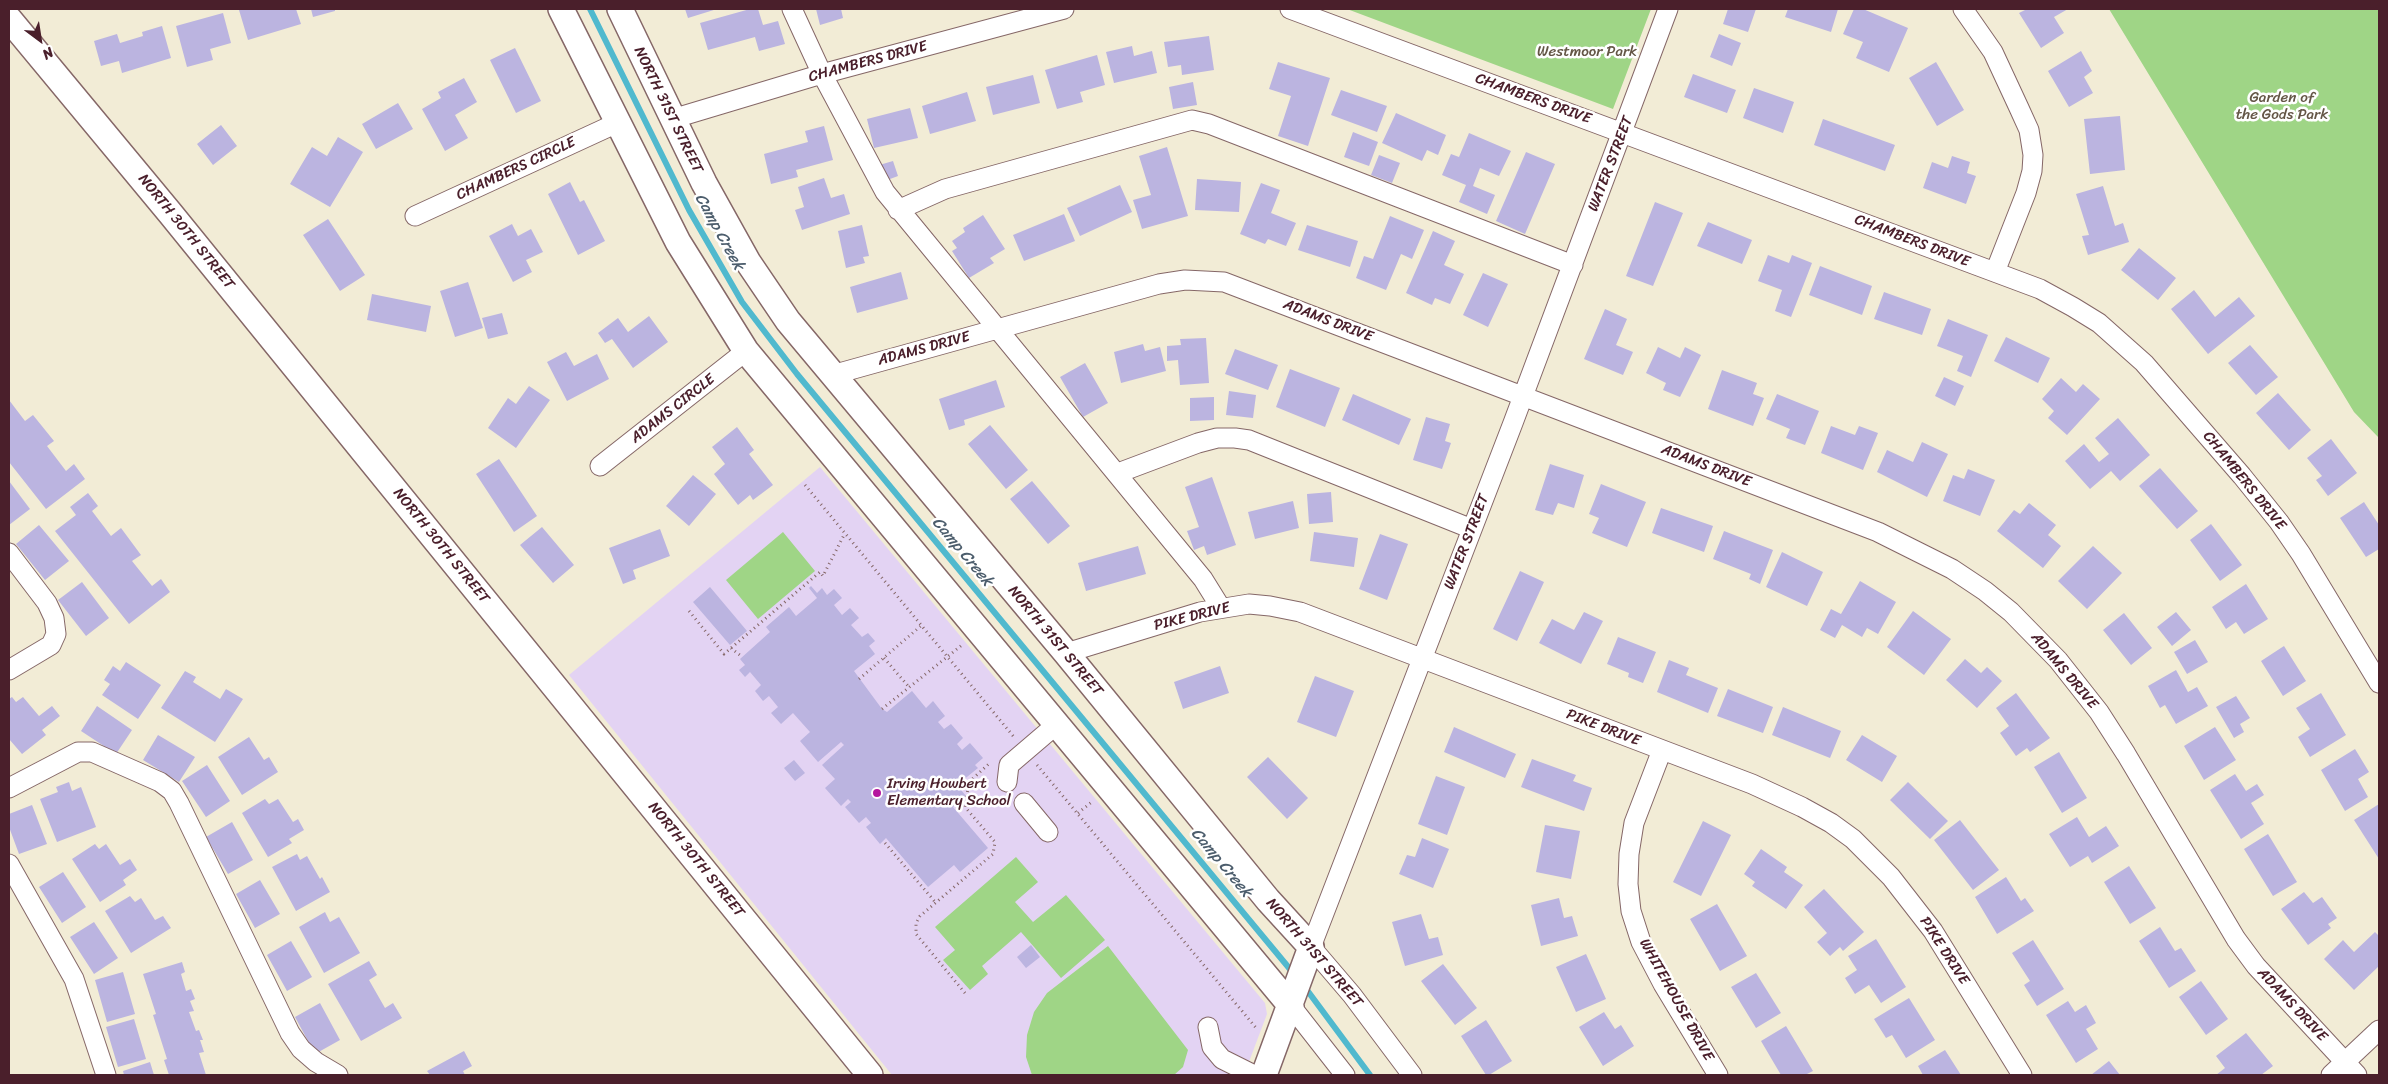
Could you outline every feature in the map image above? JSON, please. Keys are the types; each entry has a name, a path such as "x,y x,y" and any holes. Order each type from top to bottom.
{"main road":[{"path":"561,9 678,242 746,351 1290,1006"},
{"name":"NORTH 31ST STREET","path":"620,9 704,183 748,262 788,321 1066,653 1268,900 1311,948"},
{"name":"NORTH 30TH STREET","path":"9,19 170,213 870,1075"},
{"name":"WATER STREET","path":"1264,1075 1311,948"}],"street":[{"path":"792,9 822,74 876,179 898,210 1118,473 1203,579 1221,608"},
{"name":"CHAMBERS DRIVE","path":"672,118 822,74 1064,9"},
{"name":"CHAMBERS DRIVE","path":"1290,9 2040,289 2073,307 2099,324 2144,363 2242,476 2279,522 2319,582 2379,683"},
{"name":"WATER STREET","path":"1311,948 1623,132 1668,9"},
{"path":"1963,9 1993,52 2029,130 2033,155 2032,171 2026,193 1995,272"},
{"path":"898,210 945,189 1192,120 1218,127 1572,265"},
{"name":"CHAMBERS CIRCLE","path":"415,216 617,122"},
{"name":"ADAMS DRIVE","path":"832,375 1159,284 1185,280 1224,282 1878,532 1952,569 2011,612 2058,660 2099,712 2236,940 2344,1071"},
{"name":"ADAMS CIRCLE","path":"600,466 746,351"},
{"path":"1118,473 1198,443 1217,438 1249,440 1472,529"},
{"path":"9,553 47,603 54,618 56,634 51,645 9,670"},
{"name":"PIKE DRIVE","path":"1066,653 1200,612 1249,604 1270,606 1300,612 1752,784 1794,803 1831,823 1853,839 1891,877 1933,931 2022,1075"},
{"path":"1007,782 1009,765 1057,724"},
{"name":"WHITEHOUSE DRIVE","path":"1662,750 1634,822 1629,854 1628,884 1631,910 1641,942 1663,984 1718,1075"},
{"path":"9,788 78,752 92,752 160,782 172,791 180,803 290,1033 301,1049 316,1062 338,1075"},
{"path":"1024,803 1048,832"},
{"path":"9,864 74,979 106,1075"},
{"name":"NORTH 31ST STREET","path":"1311,948 1352,995 1412,1075"},
{"path":"1290,1006 1345,1075"},
{"path":"1208,1027 1212,1047 1222,1059 1254,1075"},
{"path":"2344,1071 2379,1030"}],"path":[{"path":"806,485 1259,1031"},
{"path":"689,611 724,654 820,572 823,576 845,533"},
{"path":"859,679 922,625"},
{"path":"709,636 714,631"},
{"path":"882,709 965,643"},
{"path":"731,648 740,656"},
{"path":"884,658 909,687"},
{"path":"965,993 916,934 916,923 920,916 993,854 995,842 965,807 969,782 996,758"},
{"path":"885,843 936,903"}],"shaded area":[{"name":"Irving Howbert Elementary School","path":"820,467 1265,1003 1267,1014 1244,1075 892,1075 569,675"}],"green space":[{"name":"Westmoor Park","path":"1347,9 1651,9 1613,109"},
{"name":"Garden of the Gods Park","path":"2109,9 2379,9 2379,438 2354,412"},
{"path":"783,532 815,571 758,619 726,580"},
{"path":"1016,857 1038,882 1015,902 1033,922 1066,895 1105,940 1061,978 1021,932 982,966 988,974 970,990 943,960 955,950 935,927"},
{"path":"1108,946 1188,1050 1183,1067 1174,1075 1032,1075 1026,1057 1027,1035 1034,1012 1047,993"}],"building":[{"path":"296,9 301,24 248,40 239,10"},
{"path":"311,9 335,9 335,11 313,17"},
{"path":"685,9 717,9 688,18"},
{"path":"750,9 758,9 763,25 778,21 785,44 759,51 755,37 708,50 700,23"},
{"path":"816,9 841,9 843,18 820,25"},
{"path":"1728,9 1756,9 1748,32 1723,24"},
{"path":"1788,9 1838,9 1831,32 1785,17"},
{"path":"1854,9 1863,9 1908,28 1889,72 1856,58 1863,42 1843,34"},
{"path":"2027,9 2068,9 2054,17 2064,33 2041,48 2019,13"},
{"path":"223,13 231,43 210,49 213,60 187,67 176,26"},
{"path":"162,26 171,58 122,73 119,61 101,66 94,41 117,34 120,43 143,36 142,32"},
{"path":"1719,34 1741,43 1732,66 1710,57"},
{"path":"1209,36 1214,70 1182,75 1181,65 1168,67 1164,42"},
{"path":"1132,46 1134,56 1152,51 1157,73 1114,83 1106,52"},
{"path":"515,48 541,101 516,113 490,60"},
{"path":"2081,51 2092,71 2084,77 2093,93 2069,107 2048,71"},
{"path":"1097,55 1105,85 1080,92 1083,102 1057,109 1045,70"},
{"path":"1278,62 1330,78 1308,146 1278,136 1291,96 1269,89"},
{"path":"1936,62 1964,110 1937,126 1909,78"},
{"path":"1693,74 1736,90 1727,113 1684,97"},
{"path":"1033,75 1040,103 993,115 986,87"},
{"path":"464,78 477,102 455,115 468,138 445,151 422,109 441,98 438,92"},
{"path":"1193,82 1197,105 1173,109 1169,87"},
{"path":"1754,88 1794,102 1783,133 1743,118"},
{"path":"1341,90 1387,106 1377,132 1331,115"},
{"path":"967,92 976,121 930,134 922,106"},
{"path":"398,103 413,129 376,149 362,124"},
{"path":"910,108 918,138 874,148 867,119"},
{"path":"1396,113 1446,135 1438,155 1427,150 1422,161 1382,143"},
{"path":"2120,116 2125,170 2090,174 2084,119"},
{"path":"1823,119 1895,145 1885,171 1814,145"},
{"path":"221,125 237,146 213,165 197,144"},
{"path":"824,126 833,160 796,170 798,177 771,184 764,154 808,142 805,131"},
{"path":"1353,132 1378,142 1369,166 1344,157"},
{"path":"1469,133 1511,151 1499,176 1480,168 1473,186 1495,195 1487,214 1459,202 1466,185 1442,175 1451,154 1459,157"},
{"path":"338,137 363,152 330,207 290,184 312,147 327,156"},
{"path":"1167,147 1188,216 1142,229 1133,200 1151,195 1139,156"},
{"path":"1526,152 1555,164 1525,234 1496,221"},
{"path":"1379,155 1400,163 1392,183 1371,175"},
{"path":"1952,156 1970,162 1967,173 1976,176 1966,204 1923,188 1932,162 1948,168"},
{"path":"893,161 898,176 882,182 876,166"},
{"path":"824,178 831,198 844,194 850,214 802,230 795,210 804,207 798,187"},
{"path":"1197,179 1241,182 1239,212 1195,210"},
{"path":"570,182 580,202 584,200 605,241 578,255 548,194"},
{"path":"1261,183 1280,190 1271,213 1296,223 1286,246 1268,239 1265,244 1240,234"},
{"path":"1120,185 1132,212 1080,236 1067,208"},
{"path":"2103,186 2115,226 2123,223 2129,242 2088,255 2082,236 2089,235 2076,194"},
{"path":"1655,202 1683,213 1653,286 1626,276"},
{"path":"1064,214 1075,241 1024,261 1013,235"},
{"path":"983,215 1005,249 990,258 994,263 969,278 952,251 957,248 952,241 965,232 963,228"},
{"path":"1390,216 1424,230 1412,259 1401,254 1386,290 1356,278 1364,256 1373,259"},
{"path":"328,219 365,275 340,291 303,235"},
{"path":"1708,222 1752,240 1742,264 1697,246"},
{"path":"512,224 518,236 531,229 543,252 526,260 532,272 513,282 489,236"},
{"path":"862,225 869,256 863,257 865,263 846,268 838,231"},
{"path":"1307,225 1358,241 1350,267 1298,250"},
{"path":"1433,231 1455,241 1444,265 1464,274 1450,304 1435,298 1432,305 1406,293"},
{"path":"2139,248 2176,278 2158,300 2121,270"},
{"path":"1768,255 1789,263 1792,255 1812,263 1791,317 1775,311 1782,290 1758,281"},
{"path":"1820,266 1872,286 1862,315 1809,295"},
{"path":"901,272 908,299 857,313 850,287"},
{"path":"1483,273 1508,284 1488,327 1463,315"},
{"path":"468,282 483,328 455,337 440,291"},
{"path":"2194,290 2215,317 2239,297 2255,316 2208,354 2171,309"},
{"path":"1884,292 1931,309 1922,335 1874,319"},
{"path":"372,294 431,306 426,332 367,320"},
{"path":"1605,309 1627,319 1616,345 1633,352 1623,375 1584,359"},
{"path":"502,313 508,334 488,339 482,318"},
{"path":"649,316 668,342 633,368 612,339 605,343 598,333 618,318 628,332"},
{"path":"1948,319 1988,335 1971,377 1957,371 1963,356 1937,346"},
{"path":"2006,337 2050,358 2038,383 1994,361"},
{"path":"1206,338 1209,383 1180,385 1178,360 1167,361 1167,346 1181,345 1180,339"},
{"path":"1143,344 1145,351 1160,347 1166,371 1121,383 1114,352"},
{"path":"2250,345 2278,377 2256,395 2228,363"},
{"path":"1658,347 1680,358 1685,347 1701,355 1680,397 1663,390 1666,383 1646,373"},
{"path":"1235,349 1278,365 1268,390 1225,374"},
{"path":"566,352 574,366 597,354 609,379 567,401 547,362"},
{"path":"1085,363 1108,403 1083,417 1060,377"},
{"path":"1290,369 1340,388 1325,427 1276,407"},
{"path":"1722,370 1757,383 1753,394 1764,398 1753,426 1708,409"},
{"path":"1944,377 1964,386 1955,406 1935,396"},
{"path":"2061,378 2076,392 2083,384 2100,399 2067,435 2048,418 2054,411 2042,399"},
{"path":"996,380 1005,407 964,420 965,425 949,430 939,399"},
{"path":"529,386 550,400 516,448 488,428 508,398 516,404"},
{"path":"1229,391 1256,395 1253,418 1226,415"},
{"path":"2278,393 2311,430 2289,450 2256,413"},
{"path":"1353,394 1411,419 1399,445 1342,420"},
{"path":"1777,394 1819,411 1805,445 1786,438 1790,429 1766,419"},
{"path":"1214,397 1214,420 1190,421 1190,398"},
{"path":"9,400 25,421 33,415 54,441 47,446 66,471 74,464 85,479 46,509 9,462"},
{"path":"1426,417 1450,424 1445,441 1451,443 1442,469 1413,460"},
{"path":"2118,418 2150,455 2120,481 2111,471 2090,489 2065,461 2084,444 2099,462 2109,454 2095,438"},
{"path":"990,425 1028,470 1006,489 968,444"},
{"path":"1831,426 1855,435 1859,426 1878,433 1863,470 1821,453"},
{"path":"737,427 754,450 749,454 773,485 753,500 750,495 738,505 714,474 725,464 712,447"},
{"path":"2331,439 2357,473 2328,496 2316,480 2322,476 2307,458"},
{"path":"1922,442 1948,454 1927,497 1877,472 1887,450 1913,462"},
{"path":"499,459 537,516 514,532 476,474"},
{"path":"1550,464 1584,475 1574,508 1558,503 1553,515 1535,510"},
{"path":"2160,468 2198,511 2177,529 2139,486"},
{"path":"1968,469 1995,480 1980,516 1943,501 1953,475 1964,479"},
{"path":"693,475 716,494 689,526 666,506"},
{"path":"1212,477 1236,545 1207,555 1204,546 1194,550 1187,531 1199,527 1185,487"},
{"path":"9,481 30,509 9,525"},
{"path":"1032,481 1070,526 1048,544 1010,499"},
{"path":"1601,484 1646,502 1627,547 1592,533 1599,518 1589,514"},
{"path":"1331,492 1333,522 1309,524 1307,494"},
{"path":"88,493 98,506 92,511 111,536 121,528 141,555 132,561 152,586 161,579 170,592 129,624 55,531 76,515 70,507"},
{"path":"1293,501 1299,528 1255,539 1248,512"},
{"path":"2364,502 2379,525 2379,549 2366,557 2340,518"},
{"path":"2029,503 2056,525 2048,535 2061,546 2043,568 1997,531 2014,510 2020,514"},
{"path":"1661,508 1713,526 1704,552 1652,533"},
{"path":"2211,524 2242,565 2220,581 2190,540"},
{"path":"39,525 69,561 45,580 16,544"},
{"path":"542,527 574,565 553,583 520,545"},
{"path":"660,529 670,556 633,570 636,579 623,584 609,548"},
{"path":"1724,531 1773,550 1760,584 1749,579 1751,574 1713,559"},
{"path":"1314,532 1358,538 1354,567 1310,561"},
{"path":"1380,534 1408,544 1387,600 1359,589"},
{"path":"1138,546 1146,574 1086,591 1078,563"},
{"path":"2093,546 2122,573 2087,609 2058,581"},
{"path":"1782,552 1823,572 1807,606 1766,587"},
{"path":"1520,571 1544,582 1517,641 1493,629"},
{"path":"1860,581 1896,602 1878,634 1867,628 1862,637 1842,625 1835,638 1820,630 1831,609 1841,614"},
{"path":"82,582 109,618 86,636 58,600"},
{"path":"2246,584 2268,619 2244,634 2236,622 2226,629 2212,607"},
{"path":"811,586 817,593 822,588 827,595 834,589 842,598 834,605 842,615 850,608 859,618 851,625 862,637 868,633 875,641 869,646 875,654 854,671 882,709 887,712 912,691 926,708 933,701 945,716 938,722 944,729 951,724 963,738 957,744 962,750 970,743 983,758 975,765 978,768 957,785 966,796 953,807 988,848 960,872 954,865 928,887 886,838 880,844 866,827 871,823 866,817 859,823 845,807 851,802 848,799 841,806 825,788 835,779 822,765 844,745 841,742 818,762 800,741 810,732 793,713 781,724 771,713 778,707 769,696 763,701 755,691 761,685 750,672 745,677 739,670 745,665 740,659 770,632 766,627 789,607 796,616 817,598 809,588"},
{"path":"710,587 747,631 730,645 693,602"},
{"path":"1913,611 1951,639 1924,675 1887,647"},
{"path":"1584,612 1603,621 1581,664 1539,643 1552,619 1574,630"},
{"path":"2176,612 2191,630 2172,646 2157,627"},
{"path":"2124,613 2152,648 2131,665 2103,630"},
{"path":"1618,637 1656,652 1643,683 1628,677 1629,673 1607,664"},
{"path":"2195,640 2208,662 2187,674 2174,652"},
{"path":"2284,646 2306,681 2283,696 2261,661"},
{"path":"1965,659 1981,673 1987,667 2002,681 1977,708 1946,680"},
{"path":"1669,660 1689,668 1686,675 1718,688 1708,713 1657,692"},
{"path":"126,662 161,685 138,719 102,695 110,684 104,680 113,666 120,671"},
{"path":"1220,666 1229,693 1183,709 1174,682"},
{"path":"2176,670 2188,692 2197,687 2208,706 2176,724 2165,705 2160,708 2148,686"},
{"path":"185,671 196,677 193,682 220,699 226,689 243,699 215,742 161,708"},
{"path":"1315,676 1354,691 1336,737 1297,722"},
{"path":"1728,689 1773,707 1763,733 1717,716"},
{"path":"2016,693 2050,738 2030,752 2027,748 2016,756 2000,733 2009,726 1996,708"},
{"path":"2321,693 2346,735 2310,757 2298,737 2310,729 2296,708"},
{"path":"2236,696 2250,718 2240,724 2244,732 2234,738 2216,707"},
{"path":"12,697 16,702 23,697 39,716 52,706 60,716 42,730 46,735 22,754 9,739 9,699"},
{"path":"97,706 132,730 116,754 81,731"},
{"path":"1783,707 1841,731 1830,758 1772,735"},
{"path":"1454,727 1516,754 1505,778 1444,752"},
{"path":"2215,727 2236,760 2204,780 2184,746"},
{"path":"158,735 195,757 179,782 143,760"},
{"path":"1862,735 1897,756 1882,782 1846,760"},
{"path":"249,737 264,760 269,757 278,772 242,795 218,757"},
{"path":"2355,749 2369,772 2358,779 2368,797 2345,811 2321,770"},
{"path":"2059,752 2087,798 2062,813 2034,767"},
{"path":"1268,757 1308,798 1287,819 1247,777"},
{"path":"1532,759 1576,775 1573,781 1592,788 1584,811 1521,787"},
{"path":"794,760 805,773 795,781 784,768"},
{"path":"207,765 230,801 206,817 182,781"},
{"path":"2235,774 2246,791 2257,784 2264,795 2251,803 2264,824 2241,839 2210,790"},
{"path":"1436,776 1465,787 1447,835 1418,824"},
{"path":"69,782 72,791 81,787 96,827 57,842 40,799 58,792 56,787"},
{"path":"1908,782 1948,821 1930,839 1890,800"},
{"path":"265,799 269,804 278,799 293,822 298,819 304,830 289,839 292,843 268,857 242,813"},
{"path":"2379,804 2379,859 2354,820"},
{"path":"32,805 47,844 19,854 9,827 9,814"},
{"path":"2077,817 2089,837 2106,826 2119,846 2092,863 2088,856 2070,867 2049,834"},
{"path":"1960,820 1999,870 1973,890 1934,840"},
{"path":"1703,821 1731,835 1701,896 1673,882"},
{"path":"232,822 253,860 228,874 206,837"},
{"path":"1545,825 1580,831 1571,879 1536,872"},
{"path":"2268,834 2297,882 2273,896 2244,849"},
{"path":"1422,838 1449,849 1433,888 1399,874 1407,855 1415,857"},
{"path":"95,844 99,849 106,844 120,865 130,859 137,870 123,880 126,885 100,902 72,859"},
{"path":"1761,849 1787,867 1784,872 1803,885 1786,909 1752,886 1755,882 1744,874"},
{"path":"297,854 300,860 307,856 330,892 296,911 272,867"},
{"path":"2129,866 2156,908 2130,924 2104,882"},
{"path":"63,872 86,907 62,923 39,887"},
{"path":"2006,877 2021,901 2025,898 2034,911 1997,934 1975,897"},
{"path":"260,880 280,914 255,928 236,894"},
{"path":"1824,889 1864,932 1843,951 1840,947 1830,956 1817,942 1827,933 1804,907"},
{"path":"2304,892 2313,903 2322,897 2337,918 2328,924 2331,928 2308,945 2281,909"},
{"path":"130,896 135,902 141,898 155,920 163,916 171,928 131,953 105,911"},
{"path":"1559,898 1564,918 1572,916 1578,936 1541,946 1531,905"},
{"path":"1717,904 1747,956 1720,971 1690,919"},
{"path":"325,912 330,922 339,917 360,953 324,973 299,927"},
{"path":"1421,914 1429,939 1438,937 1443,955 1405,966 1392,922"},
{"path":"94,922 118,958 94,974 70,937"},
{"path":"2160,927 2175,951 2181,948 2196,971 2169,988 2139,941"},
{"path":"2375,932 2379,936 2379,966 2354,990 2324,959 2343,940 2354,952"},
{"path":"1876,939 1906,987 1881,1003 1869,985 1855,994 1845,978 1857,970 1848,956"},
{"path":"2033,940 2064,989 2037,1006 2024,985 2030,981 2012,953"},
{"path":"291,941 312,977 287,991 267,955"},
{"path":"1031,945 1040,957 1026,968 1017,957"},
{"path":"1586,954 1606,999 1576,1012 1556,967"},
{"path":"369,961 377,975 369,980 385,1008 393,1003 402,1018 361,1041 328,984"},
{"path":"182,962 185,972 181,974 186,991 191,989 195,999 190,1001 194,1011 189,1012 196,1031 199,1030 203,1040 200,1040 204,1052 199,1053 206,1075 169,1075 164,1060 167,1059 153,1015 156,1014 143,974"},
{"path":"1443,964 1477,1008 1455,1025 1421,981"},
{"path":"123,972 135,1014 107,1022 95,980"},
{"path":"1756,973 1781,1013 1756,1028 1731,987"},
{"path":"2201,981 2228,1019 2206,1035 2179,997"},
{"path":"1909,998 1935,1040 1906,1058 1892,1035 1886,1038 1874,1019"},
{"path":"2068,1001 2075,1012 2086,1005 2096,1023 2086,1029 2098,1049 2076,1063 2046,1015"},
{"path":"320,1003 340,1040 315,1054 295,1017"},
{"path":"1604,1012 1615,1029 1621,1025 1634,1046 1603,1066 1579,1027"},
{"path":"134,1019 146,1059 118,1067 106,1027"},
{"path":"1486,1020 1512,1061 1489,1075 1486,1075 1461,1036"},
{"path":"1786,1026 1813,1071 1805,1075 1781,1075 1761,1041"},
{"path":"2246,1033 2273,1066 2261,1075 2216,1075 2225,1068 2216,1056"},
{"path":"1945,1050 1961,1075 1923,1075 1918,1066"},
{"path":"464,1051 472,1066 463,1071 465,1075 430,1075 427,1071"},
{"path":"2109,1061 2120,1075 2091,1075"},
{"path":"150,1062 154,1075 124,1075 123,1071"}],"waterway":[{"name":"Camp Creek","path":"590,9 689,210 742,302 797,374 1294,974"},
{"name":"Camp Creek","path":"1304,986 1370,1075"}],"place":[{"name":"Irving Howbert Elementary School","path":"877,793"}]}
